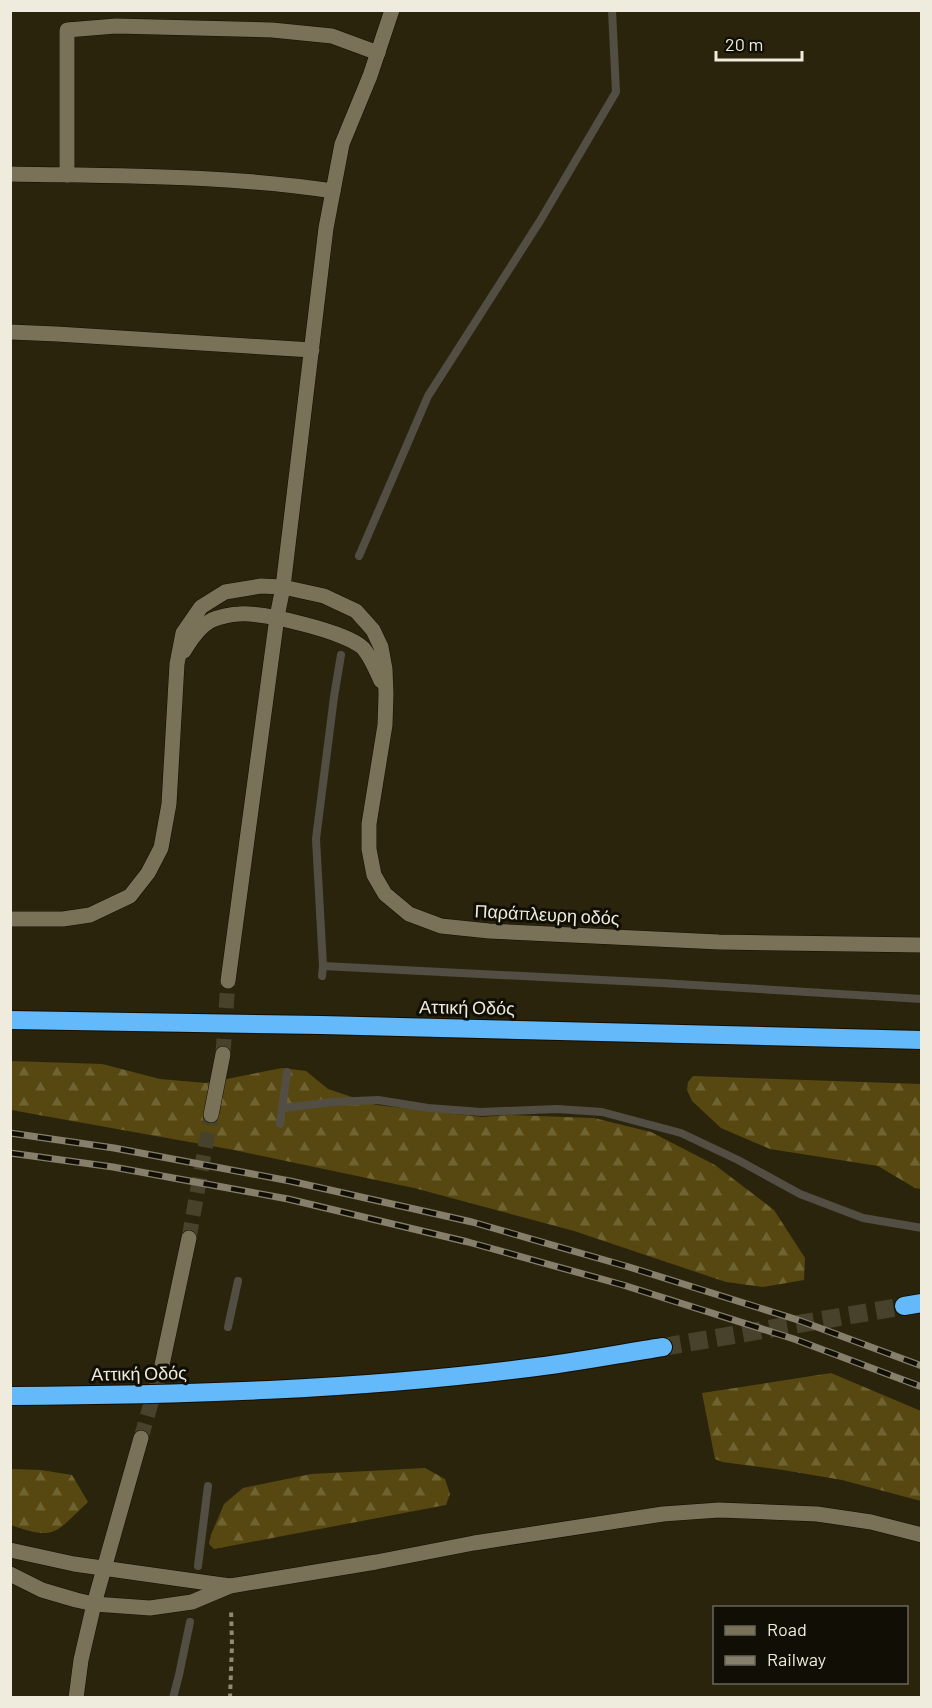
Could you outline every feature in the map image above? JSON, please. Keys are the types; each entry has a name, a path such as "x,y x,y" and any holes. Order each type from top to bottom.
{"highway":[{"name":"Αττική Οδός","path":"10,1020 310,1024 921,1040"},
{"name":"Αττική Οδός","path":"10,1396 273,1390 529,1368 663,1347"}],"street":[{"path":"228,981 283,587 326,228 342,144 370,76 392,10"},
{"path":"67,175 67,30 116,26 272,30 332,36 378,53"},
{"path":"10,174 147,177 292,185 333,191"},
{"path":"10,332 312,350"},
{"name":"Παράπλευρη οδός","path":"10,919 63,919 90,915 130,896 148,873 161,848 169,804 177,664 183,633 201,607 225,592 261,586 283,587 324,596 356,611 373,630 381,647 385,669 385,725 369,824 369,849 374,875 385,894 409,914 441,926 489,931 719,942 921,945"},
{"name":"Παράπλευρη οδός","path":"177,664 192,638 212,620 239,614 277,617 338,634 362,647 375,667 386,694"},
{"path":"211,1115 223,1054"},
{"path":"162,1365 189,1239"},
{"path":"76,1698 81,1660 94,1604 141,1438"},
{"path":"10,1574 42,1590 76,1600 94,1604 150,1608 192,1602 230,1586 663,1514 719,1510 817,1514 871,1522 921,1535"},
{"path":"10,1550 74,1564 230,1586"}],"path":[{"path":"230,1586 232,1645 230,1698"}],"green space":[{"path":"10,1061 102,1064 160,1079 206,1083 282,1068 306,1071 328,1089 376,1105 482,1117 510,1115 594,1118 651,1132 715,1165 774,1210 805,1258 804,1280 763,1287 726,1282 574,1231 414,1188 234,1150 11,1110"},
{"path":"693,1076 921,1084 921,1189 915,1188 878,1166 770,1149 721,1128 692,1101 687,1090 688,1082"},
{"path":"831,1373 921,1411 921,1501 842,1480 722,1462 715,1459 702,1393"},
{"path":"425,1468 445,1479 450,1494 446,1505 214,1549 209,1544 224,1504 243,1488 311,1474"},
{"path":"11,1469 41,1470 72,1475 88,1502 54,1531 37,1533 11,1525"}],"waterway":[{"path":"359,556 428,396 540,221 616,92 612,10"},
{"path":"323,966 316,839 341,655"},
{"path":"322,976 323,966 922,999"},
{"path":"280,1124 287,1072"},
{"path":"283,1108 378,1100 428,1108 481,1112 557,1109 602,1112 681,1133 738,1160 800,1194 863,1218 922,1228"},
{"path":"228,1327 238,1281"},
{"path":"198,1566 208,1486"},
{"path":"173,1698 190,1622"}],"tunnel":[{"path":"223,1054 228,981"},
{"path":"189,1238 211,1115"},
{"path":"663,1347 904,1306"},
{"path":"141,1438 162,1365"}],"railway":[{"path":"10,1133 114,1148 290,1181 472,1222 629,1267 798,1320 922,1366"},
{"path":"10,1153 113,1167 288,1199 468,1242 623,1285 794,1339 922,1387"}]}
